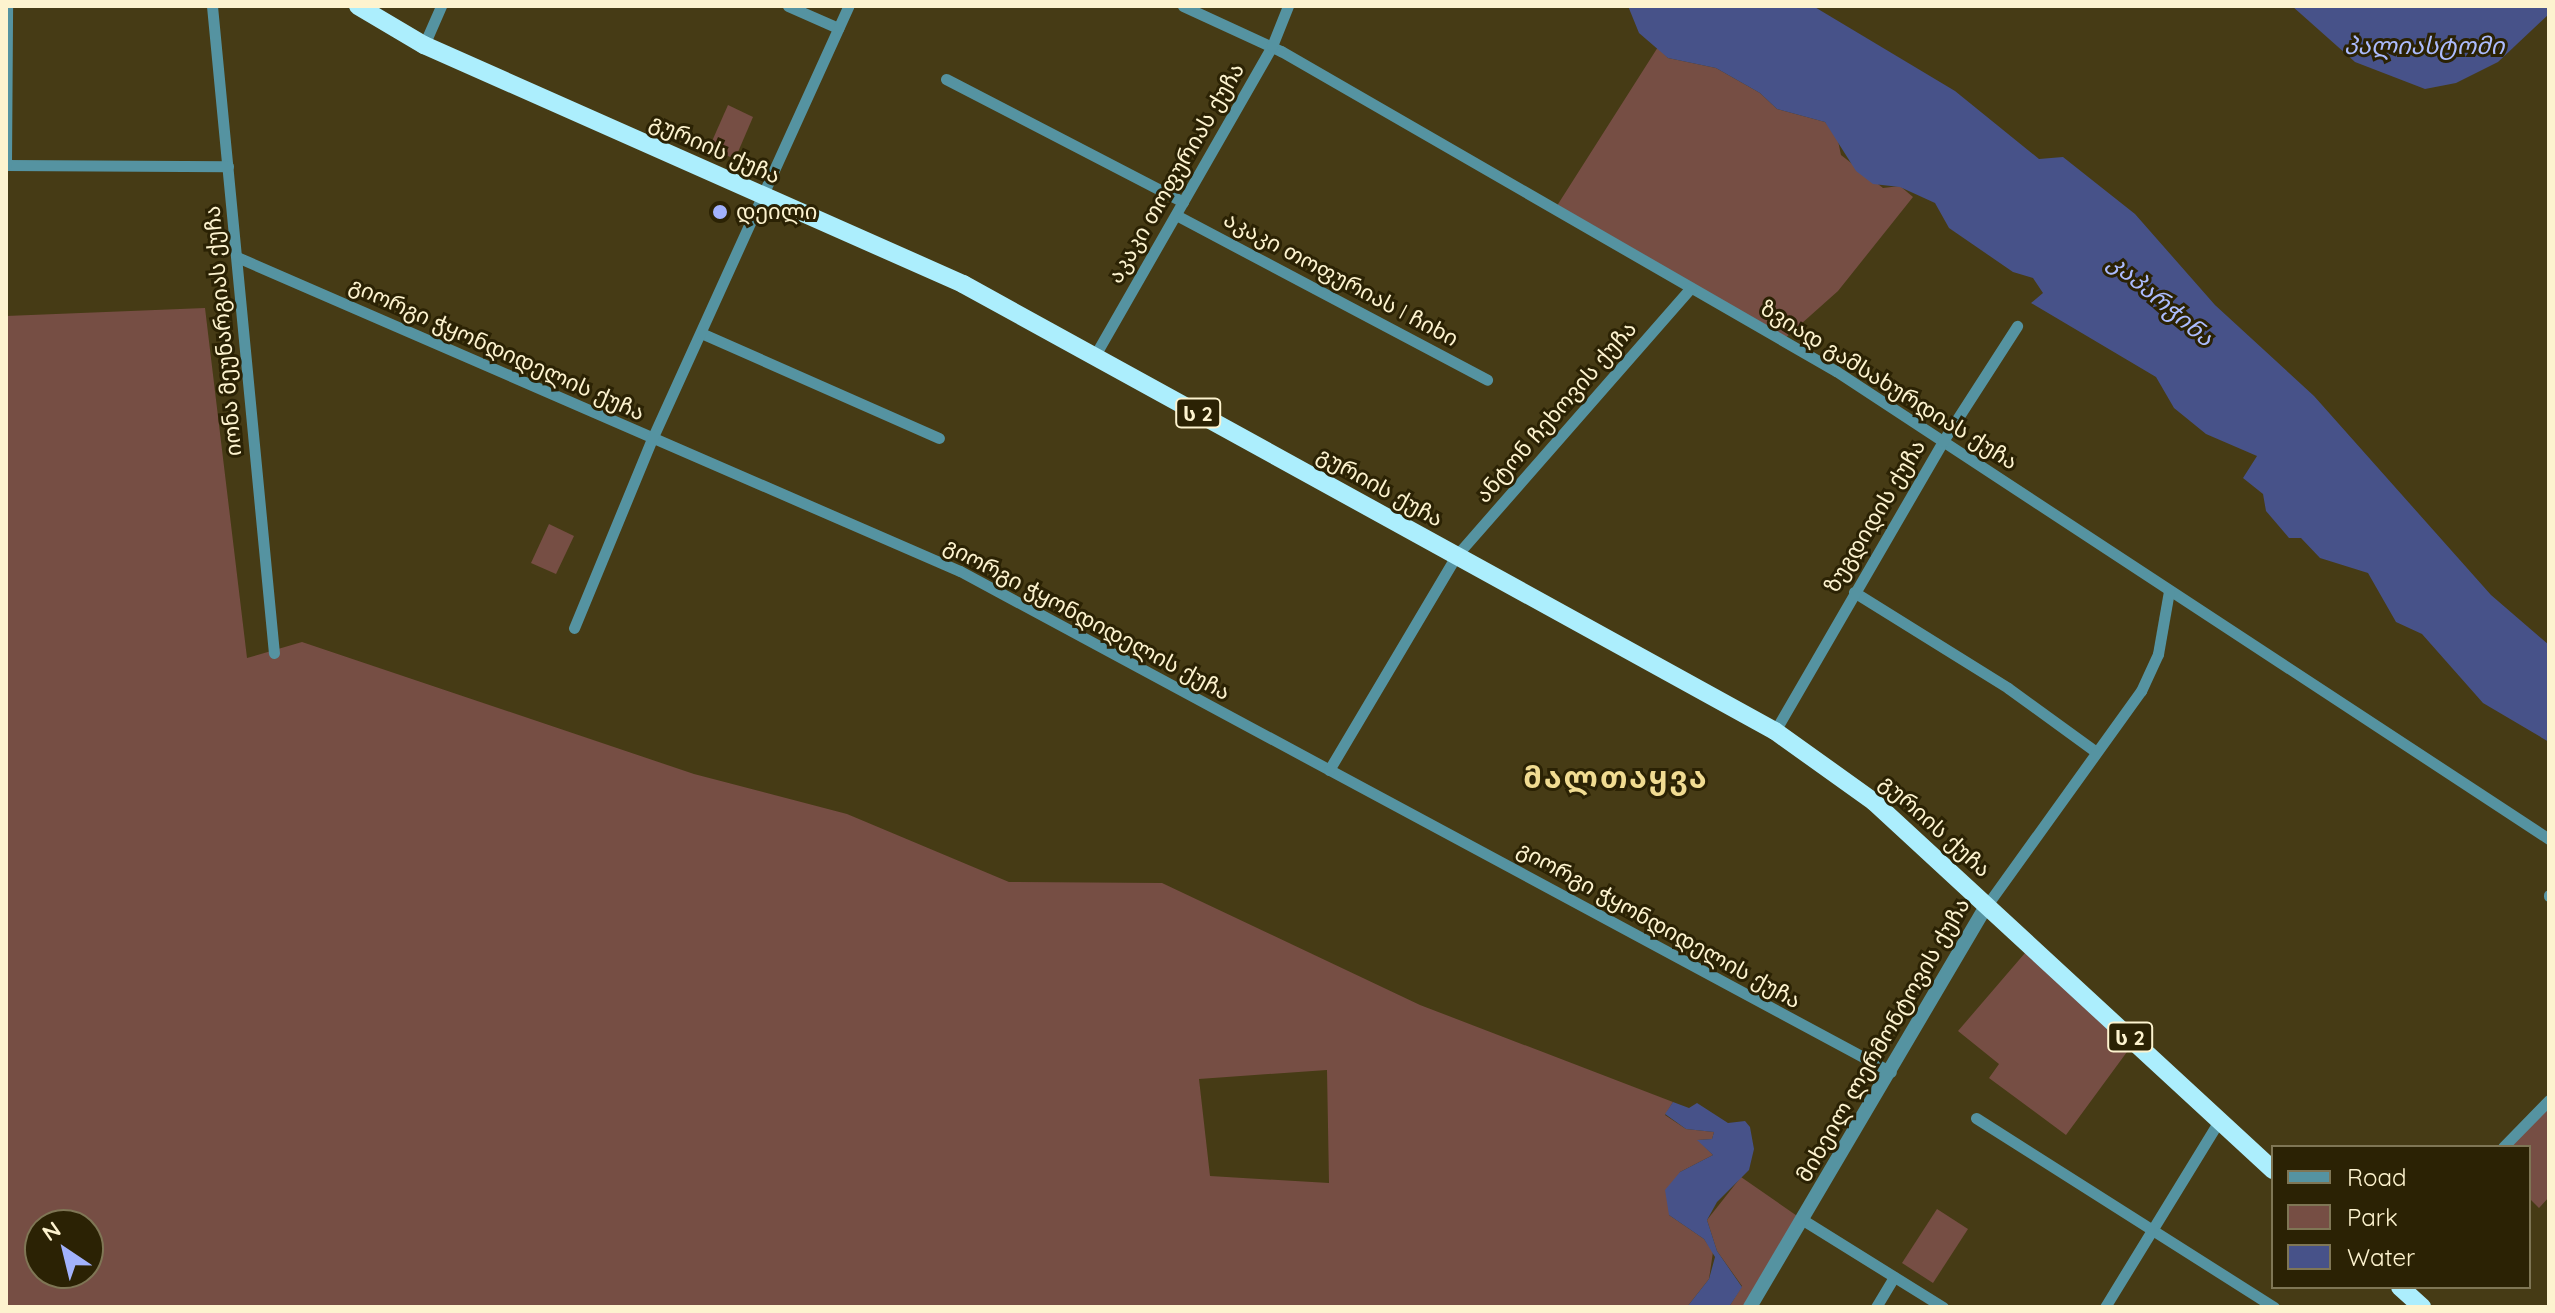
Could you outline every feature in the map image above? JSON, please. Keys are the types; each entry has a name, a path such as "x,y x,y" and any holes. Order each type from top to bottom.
{"highway":[{"name":"გურიის ქუჩა","path":"358,6 424,45 963,284 1775,731 1874,802 2271,1168"},
{"path":"2402,1289 2422,1307"}],"street":[{"path":"7,6 6,165 228,166"},
{"name":"იონა მეუნარგიას ქუჩა","path":"212,6 274,653"},
{"path":"424,45 441,6"},
{"path":"788,6 838,28"},
{"path":"574,628 652,439 848,6"},
{"name":"ზვიად გამსახურდიას ქუჩა","path":"1183,6 1272,46 1836,371 2169,591 2192,600 2549,839"},
{"name":"აკაკი თოფურიას ქუჩა","path":"1094,357 1272,46 1288,6"},
{"path":"946,79 1183,202"},
{"name":"აკაკი თოფურიას I ჩიხი","path":"1176,215 1487,380"},
{"name":"გიორგი ჭყონდიდელის ქუჩა","path":"237,257 960,571 1891,1072"},
{"name":"ანტონ ჩეხოვის ქუჩა","path":"1329,770 1456,556 1691,288"},
{"name":"ზუგდიდის ქუჩა","path":"1775,731 1943,441 2017,326"},
{"path":"701,333 939,438"},
{"name":"მიხეილ ლერმონტოვის ქუჩა","path":"1750,1307 1987,905 2141,691 2158,654 2169,591"},
{"path":"1854,592 2008,688 2096,752"},
{"path":"2505,1145 2549,1100"},
{"path":"1976,1118 2274,1307"},
{"path":"2105,1307 2219,1121"},
{"path":"1803,1220 1943,1307"},
{"path":"1876,1307 1894,1277"}],"green space":[{"path":"1658,47 1668,58 1716,68 1760,93 1777,109 1825,122 1837,136 1841,155 1883,188 1900,186 1913,197 1838,291 1783,340 1553,212"},
{"path":"728,105 753,117 735,159 709,148"},
{"path":"205,308 247,658 302,642 694,774 847,814 1009,882 1162,883 1420,1005 1673,1102 1665,1115 1686,1129 1714,1132 1712,1139 1698,1140 1713,1155 1680,1172 1669,1215 1704,1239 1713,1252 1709,1279 1687,1307 6,1307 6,316","holes":["1327,1070 1329,1183 1210,1176 1199,1079"]},
{"path":"549,524 574,536 556,574 531,563"},
{"path":"2031,946 2135,1041 2066,1135 1989,1078 1999,1064 1958,1031"},
{"path":"2549,1100 2549,1197 2539,1208 2531,1200 2531,1145 2505,1145"},
{"path":"1741,1177 1803,1220 1750,1307 1729,1307 1742,1286 1717,1251 1707,1220"},
{"path":"1937,1209 1968,1229 1933,1283 1902,1263"}],"water":[{"name":"კაპარჭინა","path":"1628,6 1813,6 1955,91 2039,159 2063,157 2135,214 2215,305 2314,396 2491,595 2549,645 2549,742 2483,703 2422,634 2396,622 2368,573 2320,558 2301,538 2289,538 2266,511 2263,494 2243,478 2257,456 2206,434 2174,408 2156,377 2031,303 2043,293 2033,278 2013,272 1949,228 1935,203 1900,187 1873,184 1856,171 1825,122 1777,109 1760,93 1716,68 1668,58 1639,33"},
{"name":"პალიასტომი","path":"2292,6 2549,6 2549,14 2498,62 2456,83 2425,89 2355,62"},
{"path":"1673,1102 1689,1108 1697,1103 1728,1123 1745,1121 1750,1127 1754,1149 1749,1170 1717,1202 1707,1220 1717,1251 1742,1287 1729,1307 1687,1307 1709,1279 1715,1257 1704,1239 1669,1215 1665,1190 1680,1172 1713,1155 1697,1140 1712,1139 1714,1132 1686,1129 1665,1114"}],"place":[{"name":"დეილი","path":"720,212"}],"district":[{"name":"მალთაყვა","path":"1616,777"}]}
